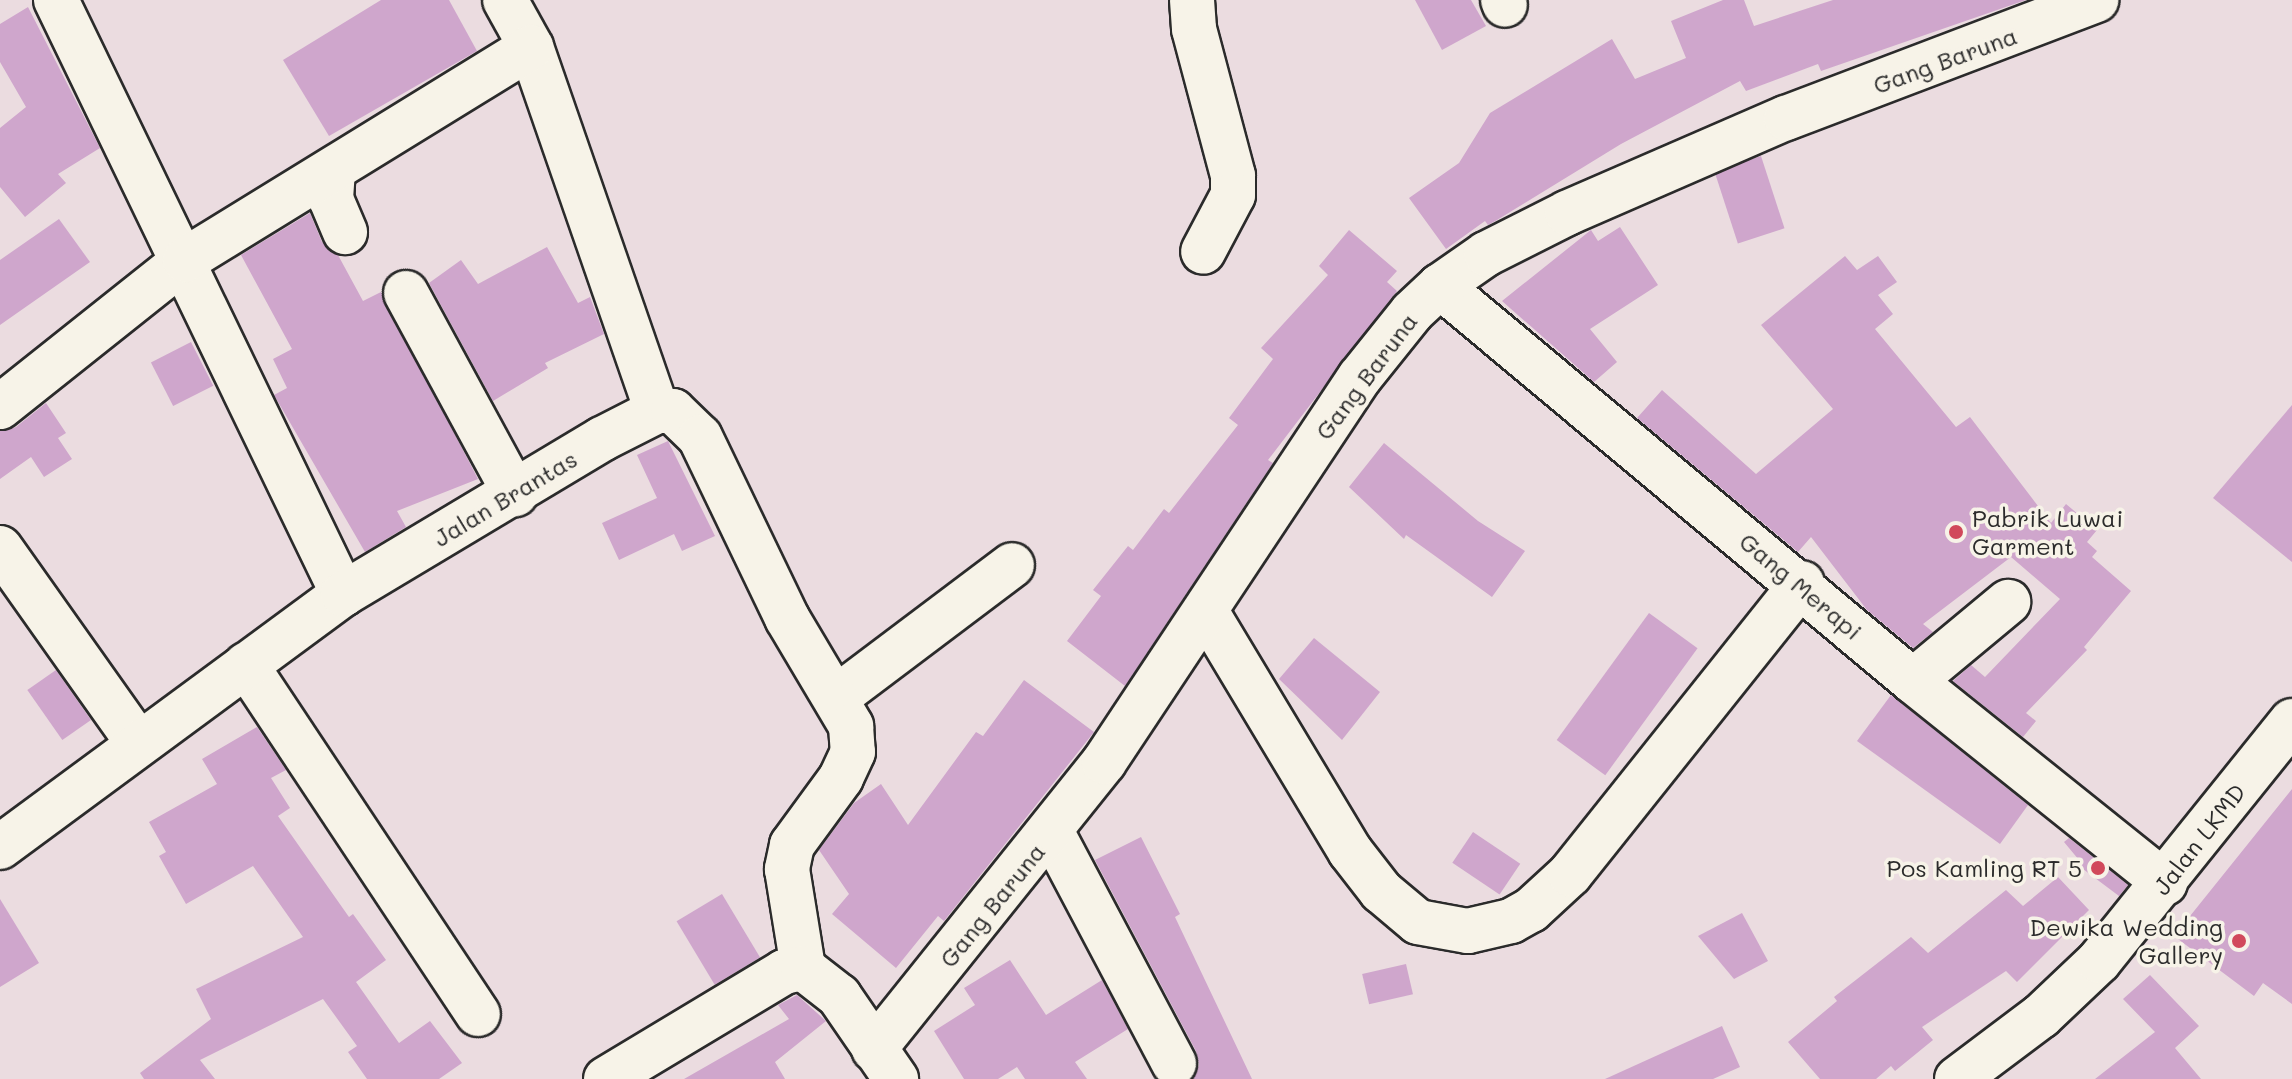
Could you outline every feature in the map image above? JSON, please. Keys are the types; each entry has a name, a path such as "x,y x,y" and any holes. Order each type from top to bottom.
{"street":[{"path":"56,0 185,260 343,594"},
{"path":"505,0 531,47 657,411 673,411 700,437 787,618 837,697 851,726 853,752 841,778 792,845 787,869 803,968 839,996 885,1064"},
{"path":"1192,0 1194,29 1233,176 1233,195 1203,252"},
{"name":"Gang Baruna","path":"885,1064 1207,613 1360,377 1389,338 1440,286 1486,254 1567,213 1786,118 2096,0"},
{"path":"0,407 185,260 531,47"},
{"path":"333,170 331,199 345,232"},
{"name":"Gang Merapi","path":"1440,286 1802,583 1913,681 2165,883"},
{"path":"406,293 515,494"},
{"name":"Jalan Brantas","path":"0,847 343,594 657,411"},
{"path":"0,548 138,743"},
{"path":"837,697 1012,565"},
{"path":"1207,613 1350,851 1381,891 1418,922 1468,931 1521,915 1570,874 1802,583"},
{"path":"1913,681 2008,602"},
{"path":"246,665 478,1014"},
{"name":"Jalan LKMD","path":"1957,1079 2073,987 2165,883 2292,721"},
{"path":"1051,831 1174,1063"},
{"path":"606,1079 784,972 803,968"}],"building":[{"path":"381,0 449,0 477,51 329,136 283,60"},
{"path":"1415,0 1471,0 1486,26 1442,50"},
{"path":"1723,0 1744,0 1754,26 1833,0 2026,0 1821,71 1818,64 1746,91 1740,81 1621,144 1488,225 1485,221 1446,249 1409,198 1459,163 1490,113 1612,39 1635,79 1686,58 1671,21"},
{"path":"28,7 100,148 58,174 66,183 25,217 0,187 0,128 26,107 0,62 0,24"},
{"path":"1761,156 1784,228 1738,243 1714,171"},
{"path":"310,213 322,242 338,255 363,301 381,292 478,479 397,511 406,527 365,552 274,395 287,388 273,359 292,349 241,255"},
{"path":"59,219 90,262 0,325 0,260"},
{"path":"1620,227 1658,285 1590,329 1617,362 1594,382 1502,301 1591,230 1598,241"},
{"path":"1349,230 1397,271 1387,282 1397,291 1268,460 1273,463 1125,686 1067,641 1101,596 1093,590 1128,546 1133,550 1164,509 1169,513 1238,425 1229,418 1273,359 1261,348 1328,275 1319,266"},
{"path":"547,247 578,303 590,297 604,334 545,363 548,368 493,401 429,283 461,260 478,284"},
{"path":"1845,256 1857,270 1878,256 1897,282 1878,295 1893,314 1875,329 1956,427 1970,417 2051,523 2066,504 2097,530 2087,542 2097,551 2092,557 2131,591 2084,647 2087,650 2026,713 2036,721 2023,737 1953,681 1971,665 1985,677 2060,599 2011,557 1923,624 1933,632 1913,648 1867,610 1811,537 1798,552 1637,418 1662,390 1756,474 1833,409 1761,325"},
{"path":"191,342 213,386 173,406 151,362"},
{"path":"46,403 66,433 58,438 72,459 44,477 31,457 0,479 0,431 16,427"},
{"path":"2292,405 2292,562 2213,498"},
{"path":"668,441 715,536 682,551 674,534 619,560 602,523 657,498 637,455"},
{"path":"1384,443 1478,521 1525,551 1492,597 1406,535 1404,539 1349,487"},
{"path":"1649,613 1698,648 1605,775 1557,740"},
{"path":"1314,638 1380,692 1342,740 1279,679"},
{"path":"56,670 91,720 62,740 27,690"},
{"path":"1024,680 1094,732 944,921 938,916 896,968 832,914 849,894 819,850 854,803 881,784 908,825 976,732 983,736"},
{"path":"1891,695 2028,805 2000,844 1857,741"},
{"path":"257,727 286,770 271,778 290,808 278,816 349,917 353,914 386,960 356,982 399,1043 430,1021 462,1063 439,1079 367,1079 348,1052 357,1046 323,999 200,1060 215,1079 144,1079 140,1073 211,1019 196,989 303,937 253,866 186,904 159,856 166,852 149,822 217,784 202,759"},
{"path":"2292,789 2292,1004 2263,983 2254,996 2174,936"},
{"path":"1473,832 1520,864 1500,895 1452,863"},
{"path":"1141,837 1180,914 1175,917 1252,1079 1192,1079 1199,1065 1196,1051 1095,860"},
{"path":"2069,838 2128,885 2119,896 2075,863 2079,860 2064,842"},
{"path":"2058,877 2089,910 2017,982 2006,971 1922,1027 1933,1040 1895,1071 1891,1066 1876,1079 1820,1079 1788,1042 1837,1001 1834,997 1911,937 1928,953 2006,890 2023,906"},
{"path":"722,894 760,957 715,985 677,921"},
{"path":"0,899 39,963 0,987"},
{"path":"1742,913 1768,961 1734,979 1698,936"},
{"path":"1010,960 1046,1015 1102,980 1128,1029 1075,1062 1087,1079 1025,1079 1017,1067 998,1079 964,1079 934,1031 975,1005 964,988"},
{"path":"1406,964 1413,994 1369,1004 1362,974"},
{"path":"2150,975 2199,1026 2175,1048 2201,1079 2095,1079 2155,1032 2123,999"},
{"path":"797,995 826,1021 775,1062 785,1079 684,1079 789,1019 778,1005"},
{"path":"1722,1026 1740,1067 1713,1079 1605,1079"}],"place":[{"name":"Pabrik Luwai Garment","path":"1956,532"},
{"name":"Pos Kamling RT 5","path":"2098,868"},
{"name":"Dewika Wedding Gallery","path":"2239,941"}]}
